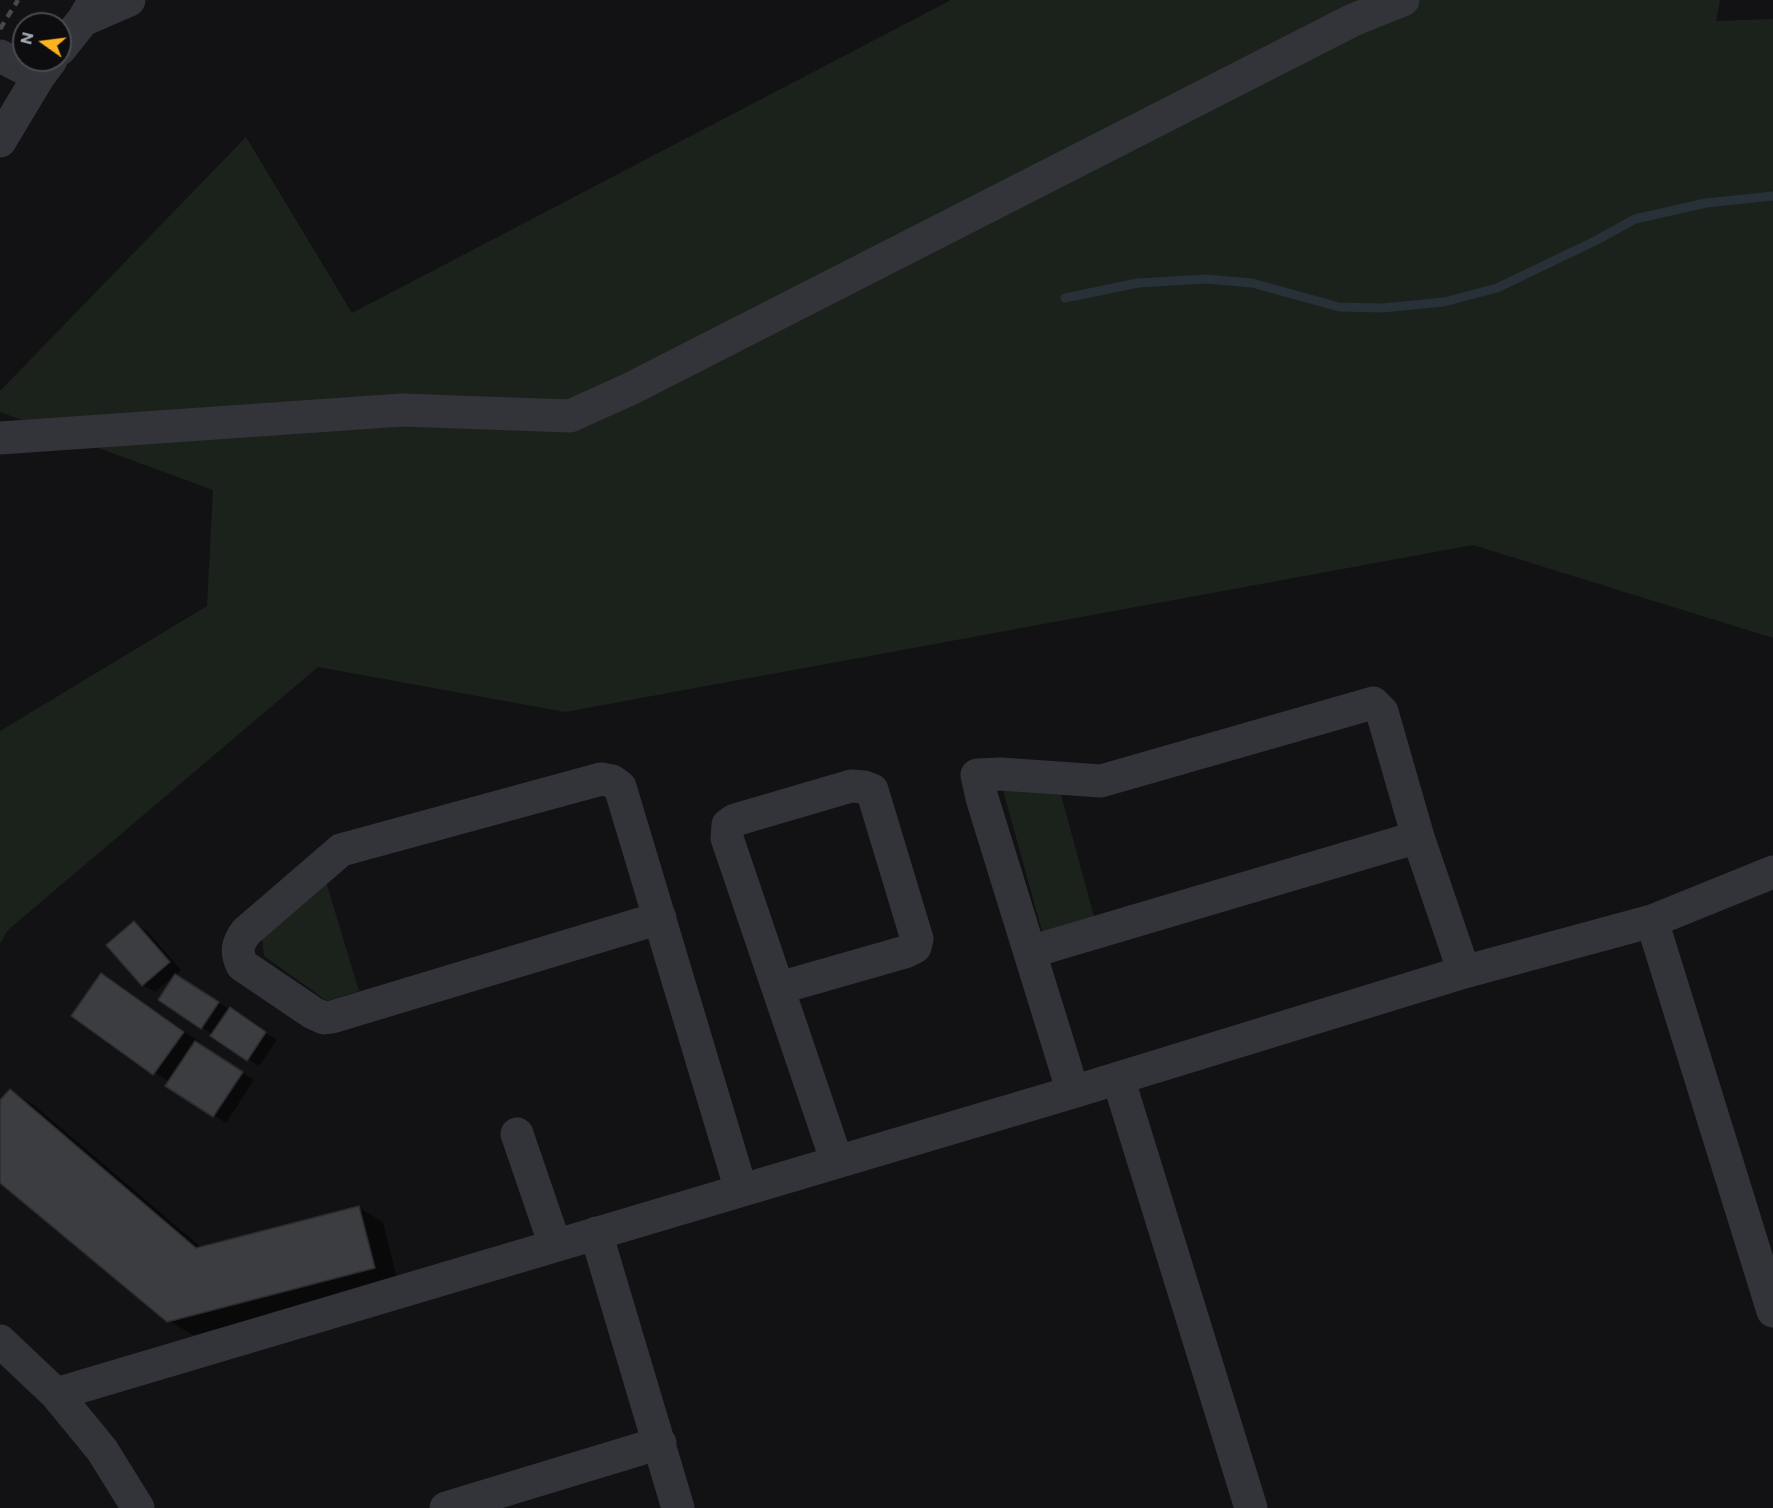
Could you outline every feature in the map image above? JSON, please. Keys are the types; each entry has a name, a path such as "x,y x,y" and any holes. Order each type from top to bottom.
{"street":[{"path":"72,33 89,10 129,0"},
{"path":"0,438 402,410 570,416 630,389 1353,20 1403,0"},
{"path":"0,141 43,72"},
{"path":"1073,1092 982,798 977,775 1001,774 1101,781 1372,703 1382,712 1418,837 1464,972"},
{"path":"660,918 324,1018 242,965 238,956 238,942 246,932 341,850 601,779 612,781 620,787 660,918 741,1190"},
{"path":"779,988 905,952 915,946 917,939 872,790 851,786 735,820 728,825 727,838 837,1162"},
{"path":"1030,952 1418,837"},
{"path":"56,1394 1073,1092 1464,972 1652,921 1773,872"},
{"path":"1652,921 1773,1311"},
{"path":"1118,1078 1251,1508"},
{"path":"517,1134 555,1245"},
{"path":"596,1233 678,1508"},
{"path":"0,1341 56,1394 102,1450 138,1508"},
{"path":"446,1508 660,1443"}],"shaded area":[{"path":"951,0 1720,0 1716,21 1773,19 1773,638 1473,545 565,712 318,667 8,930 0,944 0,731 207,606 213,490 0,412 0,391 246,137 352,313"},
{"path":"1001,783 1060,791 1095,920 1043,935"},
{"path":"324,875 359,991 327,1001 264,956 261,929"}],"building":[{"path":"134,921 170,962 142,986 106,945"},
{"path":"101,973 184,1032 153,1075 71,1016"},
{"path":"175,974 219,1002 201,1029 158,1000"},
{"path":"230,1007 266,1032 247,1061 210,1036"},
{"path":"195,1041 243,1072 213,1117 165,1086"},
{"path":"10,1089 196,1248 359,1206 375,1268 167,1322 0,1183 0,1100"}],"waterway":[{"path":"1065,298 1138,283 1206,279 1252,283 1339,307 1382,308 1444,302 1497,288 1635,219 1706,203 1773,196"}],"railway":[{"path":"0,29 18,0"}]}
